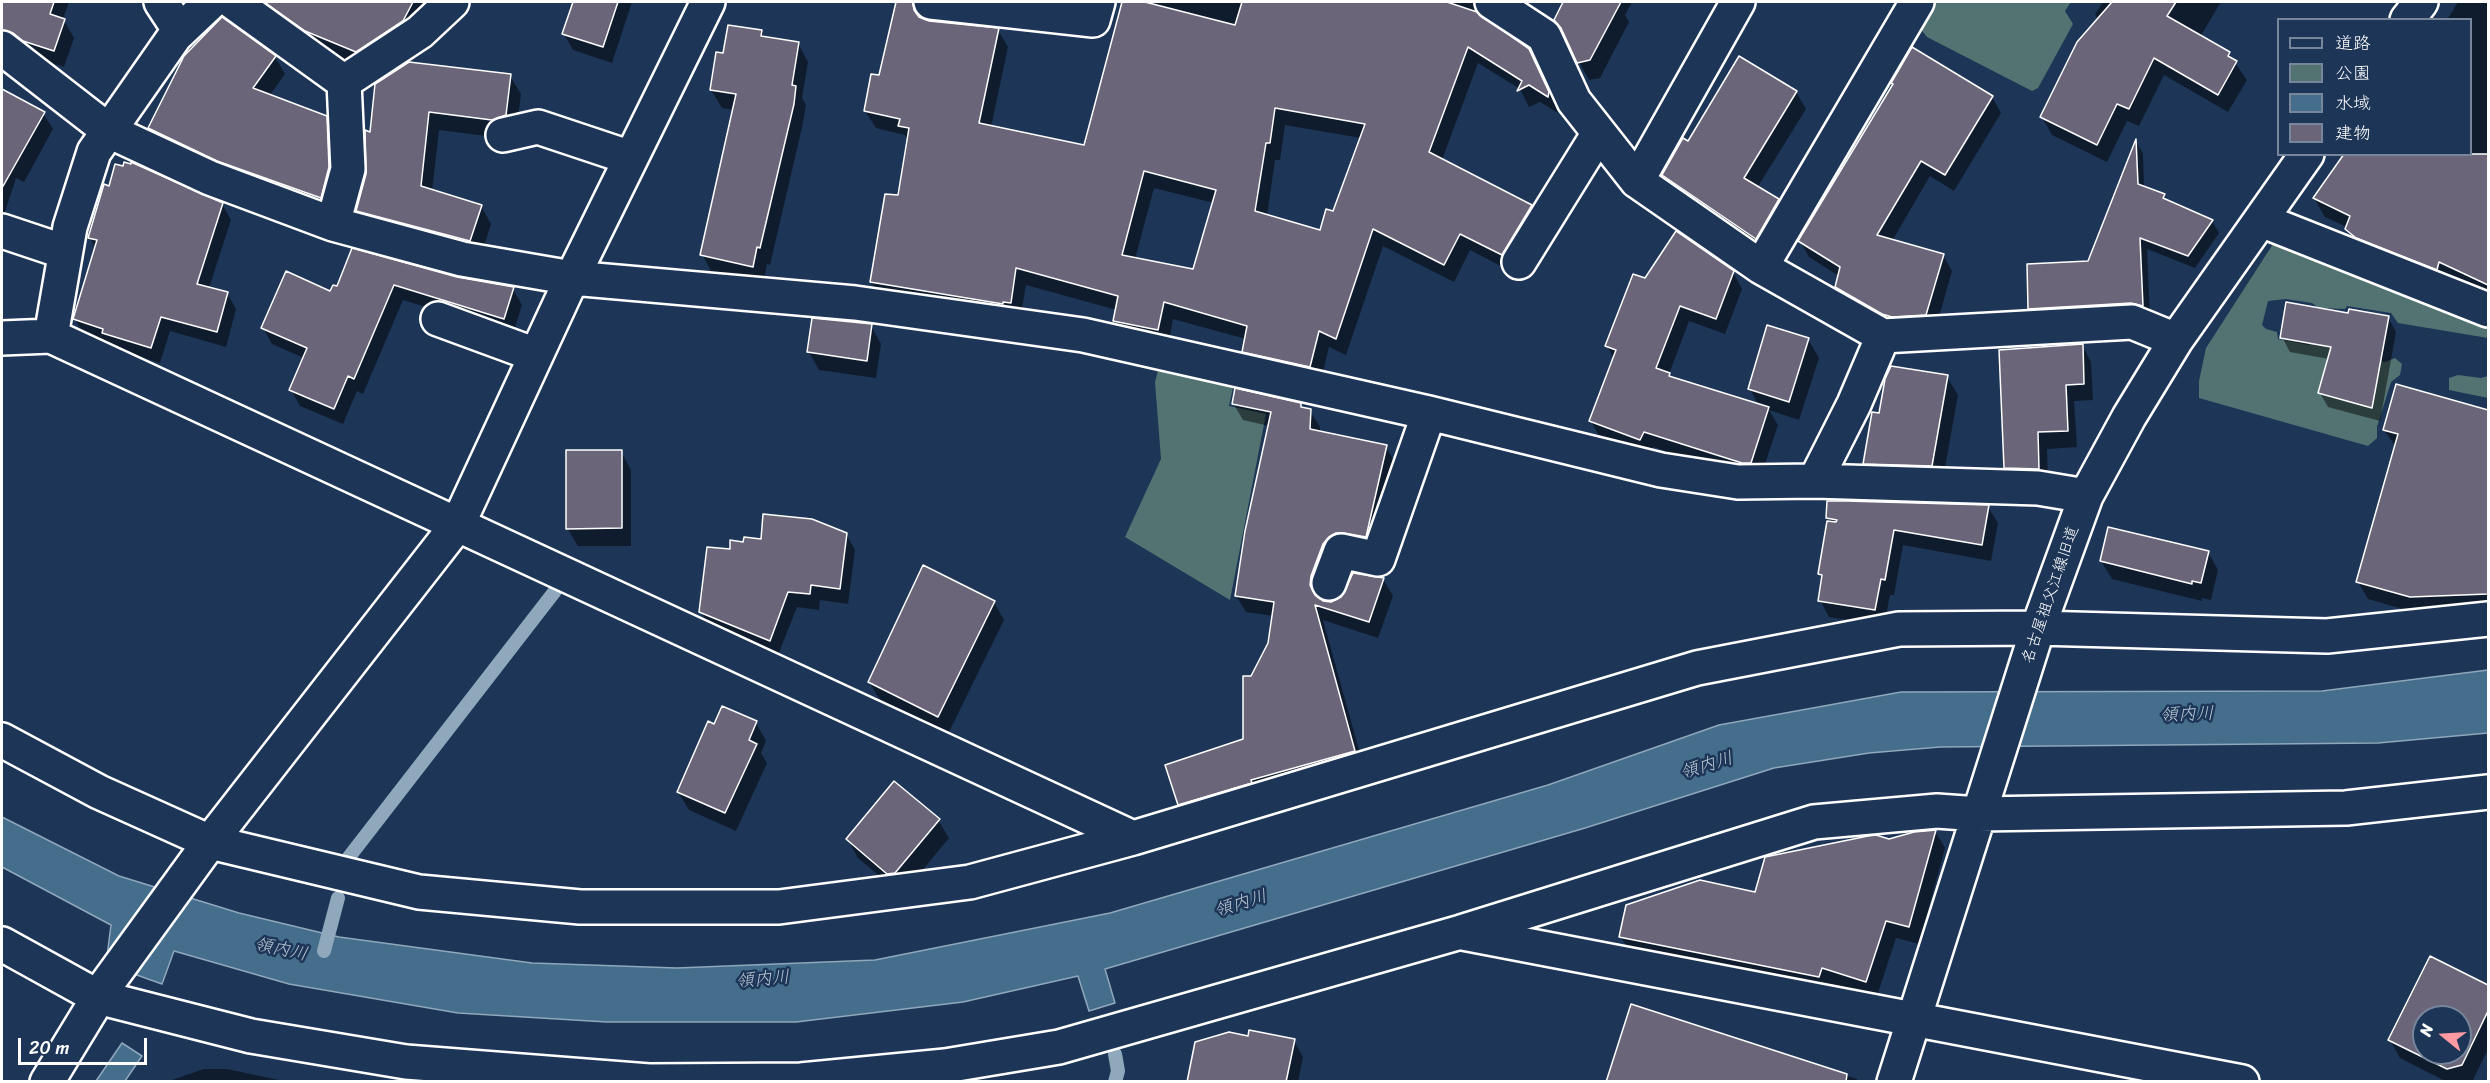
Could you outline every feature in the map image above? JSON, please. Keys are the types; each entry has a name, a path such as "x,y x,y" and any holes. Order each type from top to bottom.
{"street":[{"path":"161,2 180,31"},
{"path":"51,336 70,227 94,152 180,31 211,2"},
{"path":"233,2 344,82"},
{"path":"344,82 420,32 452,2"},
{"path":"47,1082 102,991 205,849 458,524 572,278 708,2"},
{"path":"931,2 1093,20 1098,2"},
{"path":"1492,2 1544,36 1574,101 1637,181 1761,267 1883,336 2132,322 2176,340"},
{"path":"1637,181 1738,2"},
{"path":"1761,267 1917,2"},
{"path":"2409,18 2421,2"},
{"path":"2,48 109,131 210,178 333,224 462,259 572,278 855,303 1083,335 1429,413 1661,470 1737,482 1815,481 2038,488 2086,496"},
{"path":"333,224 348,169 344,82"},
{"path":"503,135 538,127 631,158"},
{"path":"1519,262 1599,133"},
{"name":"名古屋祖父江線旧道","path":"1894,1082 2034,640 2086,496 2129,417 2176,340 2306,156"},
{"path":"2261,220 2488,310"},
{"path":"2,231 65,252"},
{"path":"438,319 536,356"},
{"path":"2,338 51,336 1133,838"},
{"path":"1815,481 1854,404 1883,336"},
{"path":"1329,583 1341,551 1378,558 1429,413"},
{"path":"2,740 205,849 419,892 579,907 779,907 970,882 1133,838 1697,668 1899,629 2034,640 2327,636 2488,619"},
{"path":"2,944 102,991 251,1036 406,1062 649,1081 801,1080 945,1066 1059,1047 1461,932 1814,822 1980,809 2346,808 2488,792"},
{"path":"1461,932 2242,1082"}],"green space":[{"path":"1934,2 2071,2 2065,11 2073,24 2038,88 2032,91 1927,37 1919,27"},
{"path":"2273,244 2297,246 2488,318 2488,338 2398,323 2391,313 2347,306 2345,309 2319,308 2312,303 2286,299 2268,301 2262,325 2266,329 2277,332 2278,339 2309,345 2312,341 2337,344 2343,354 2385,362 2395,358 2402,364 2400,375 2391,382 2377,427 2377,438 2368,446 2199,398 2199,381 2206,348"},
{"path":"1160,363 1235,378 1229,406 1266,414 1230,600 1125,537 1161,459 1155,382"},
{"path":"2458,375 2481,378 2488,376 2488,398 2449,390 2449,378"}],"water":[{"name":"領内川","path":"2488,670 2488,733 2378,743 1940,747 1869,753 1774,768 1585,828 1105,969 1115,1003 1089,1011 1078,976 963,1002 796,1022 607,1022 458,1013 289,984 174,951 162,984 106,964 111,925 2,867 2,817 119,876 239,913 339,937 532,963 677,968 875,960 1110,913 1548,785 1719,725 1901,692 2322,691"},
{"path":"122,1043 142,1056 125,1081 96,1081"}],"building":[{"path":"2,2 54,2 50,14 65,19 54,51 23,41 13,33 2,30"},
{"path":"264,2 413,2 403,21 356,52 305,31"},
{"path":"573,2 618,2 603,47 562,34"},
{"path":"896,2 913,2 914,10 919,17 929,21 999,28 979,123 1084,145 1122,2 1145,2 1235,25 1242,2 1447,2 1477,12 1529,49 1549,92 1548,97 1529,85 1517,91 1522,81 1468,47 1429,152 1532,205 1502,255 1460,234 1444,265 1373,229 1336,339 1319,331 1310,367 1242,352 1247,326 1164,302 1158,330 1113,321 1118,296 1016,268 1011,303 1003,302 1003,304 870,282 885,194 898,195 909,128 898,126 900,119 864,111 871,74 879,75","holes":["1275,108 1365,124 1333,211 1326,209 1320,230 1255,211 1266,143 1270,143","1144,171 1216,190 1193,269 1122,255"]},
{"path":"1563,2 1621,2 1590,60 1577,63 1561,28 1554,20"},
{"path":"2112,2 2176,2 2167,16 2230,52 2228,56 2237,61 2218,95 2154,58 2129,109 2117,104 2097,145 2040,117 2077,42"},
{"path":"222,17 276,56 253,88 327,116 329,167 321,198 217,161 148,128 184,56"},
{"path":"728,25 762,30 761,36 799,42 792,85 796,86 794,104 760,248 757,247 753,267 700,255 736,94 710,90 716,52 723,53"},
{"path":"1912,47 1993,96 1945,175 1921,161 1877,235 1944,254 1926,315 1892,317 1882,314 1835,287 1840,267 1798,241 1893,84 1891,83"},
{"path":"1739,56 1797,91 1744,178 1779,199 1756,239 1662,175 1683,138 1688,141"},
{"path":"409,62 511,74 506,115 492,120 429,112 421,186 482,205 470,241 356,211 366,174 365,130 370,132 375,84"},
{"path":"2,89 45,112 2,188"},
{"path":"2136,139 2138,184 2165,194 2163,198 2213,220 2188,256 2140,238 2143,306 2131,303 2028,309 2027,264 2088,261"},
{"path":"2488,154 2488,285 2439,262 2437,270 2356,238 2345,229 2350,216 2313,198 2343,156"},
{"path":"124,162 131,164 131,162 223,203 197,284 228,292 217,332 161,317 151,348 102,333 103,329 73,319 97,240 88,238 104,184 109,186 115,164 123,166"},
{"path":"1676,231 1734,271 1716,319 1680,306 1656,368 1670,373 1669,376 1769,407 1751,463 1742,463 1644,432 1640,440 1589,421 1616,350 1605,346 1633,274 1645,278"},
{"path":"352,248 457,277 514,287 504,319 394,285 354,379 348,376 334,409 289,390 307,348 261,328 286,271 330,291 333,285 337,286"},
{"path":"2286,302 2348,313 2349,309 2389,316 2372,408 2318,393 2331,347 2280,338"},
{"path":"812,318 872,324 867,361 807,352"},
{"path":"1767,325 1809,338 1789,402 1748,389"},
{"path":"2083,344 2084,384 2066,385 2068,431 2038,432 2039,469 2004,468 1999,350"},
{"path":"1891,366 1948,375 1932,466 1863,464 1872,412 1879,413 1885,379"},
{"path":"2396,384 2488,410 2488,594 2410,597 2356,582 2398,434 2383,430"},
{"path":"1235,388 1301,403 1301,407 1311,409 1310,429 1387,445 1366,537 1336,533 1329,537 1323,544 1310,585 1315,595 1323,601 1331,602 1341,597 1353,573 1384,578 1369,622 1315,605 1355,751 1251,780 1252,783 1178,805 1165,765 1243,739 1243,676 1251,676 1268,643 1274,602 1235,596 1245,531 1271,412 1232,404"},
{"path":"566,450 622,450 622,528 566,529"},
{"path":"1827,501 1989,505 1982,545 1894,530 1885,580 1881,579 1875,610 1818,601 1822,575 1818,574 1827,521 1836,522 1837,520 1826,518"},
{"path":"763,514 812,519 847,533 840,589 811,585 810,594 788,592 770,641 699,612 707,547 730,549 730,540 743,542 744,537 761,539"},
{"path":"2108,527 2209,551 2201,583 2192,581 2192,584 2100,561"},
{"path":"923,565 995,601 938,717 868,682"},
{"path":"722,706 757,721 749,740 757,744 725,813 677,792 708,721 714,724"},
{"path":"894,781 940,819 895,873 887,874 846,839"},
{"path":"1936,830 1909,927 1886,921 1866,982 1822,968 1819,977 1619,937 1626,905 1700,880 1755,892 1765,857 1868,836 1876,835 1889,839 1914,832"},
{"path":"2430,956 2488,985 2488,1011 2472,1044 2472,1005 2412,1005 2412,1052 2388,1040"},
{"path":"1631,1004 1847,1074 1846,1082 1606,1082"},
{"path":"1249,1030 1295,1039 1286,1082 1187,1082 1195,1042 1229,1032 1248,1036"},
{"path":"2439,1065 2462,1065 2447,1069"}],"waterway":[{"path":"349,857 555,591"},
{"path":"324,951 338,898"},
{"path":"1115,1054 1118,1071 1115,1082"}]}
